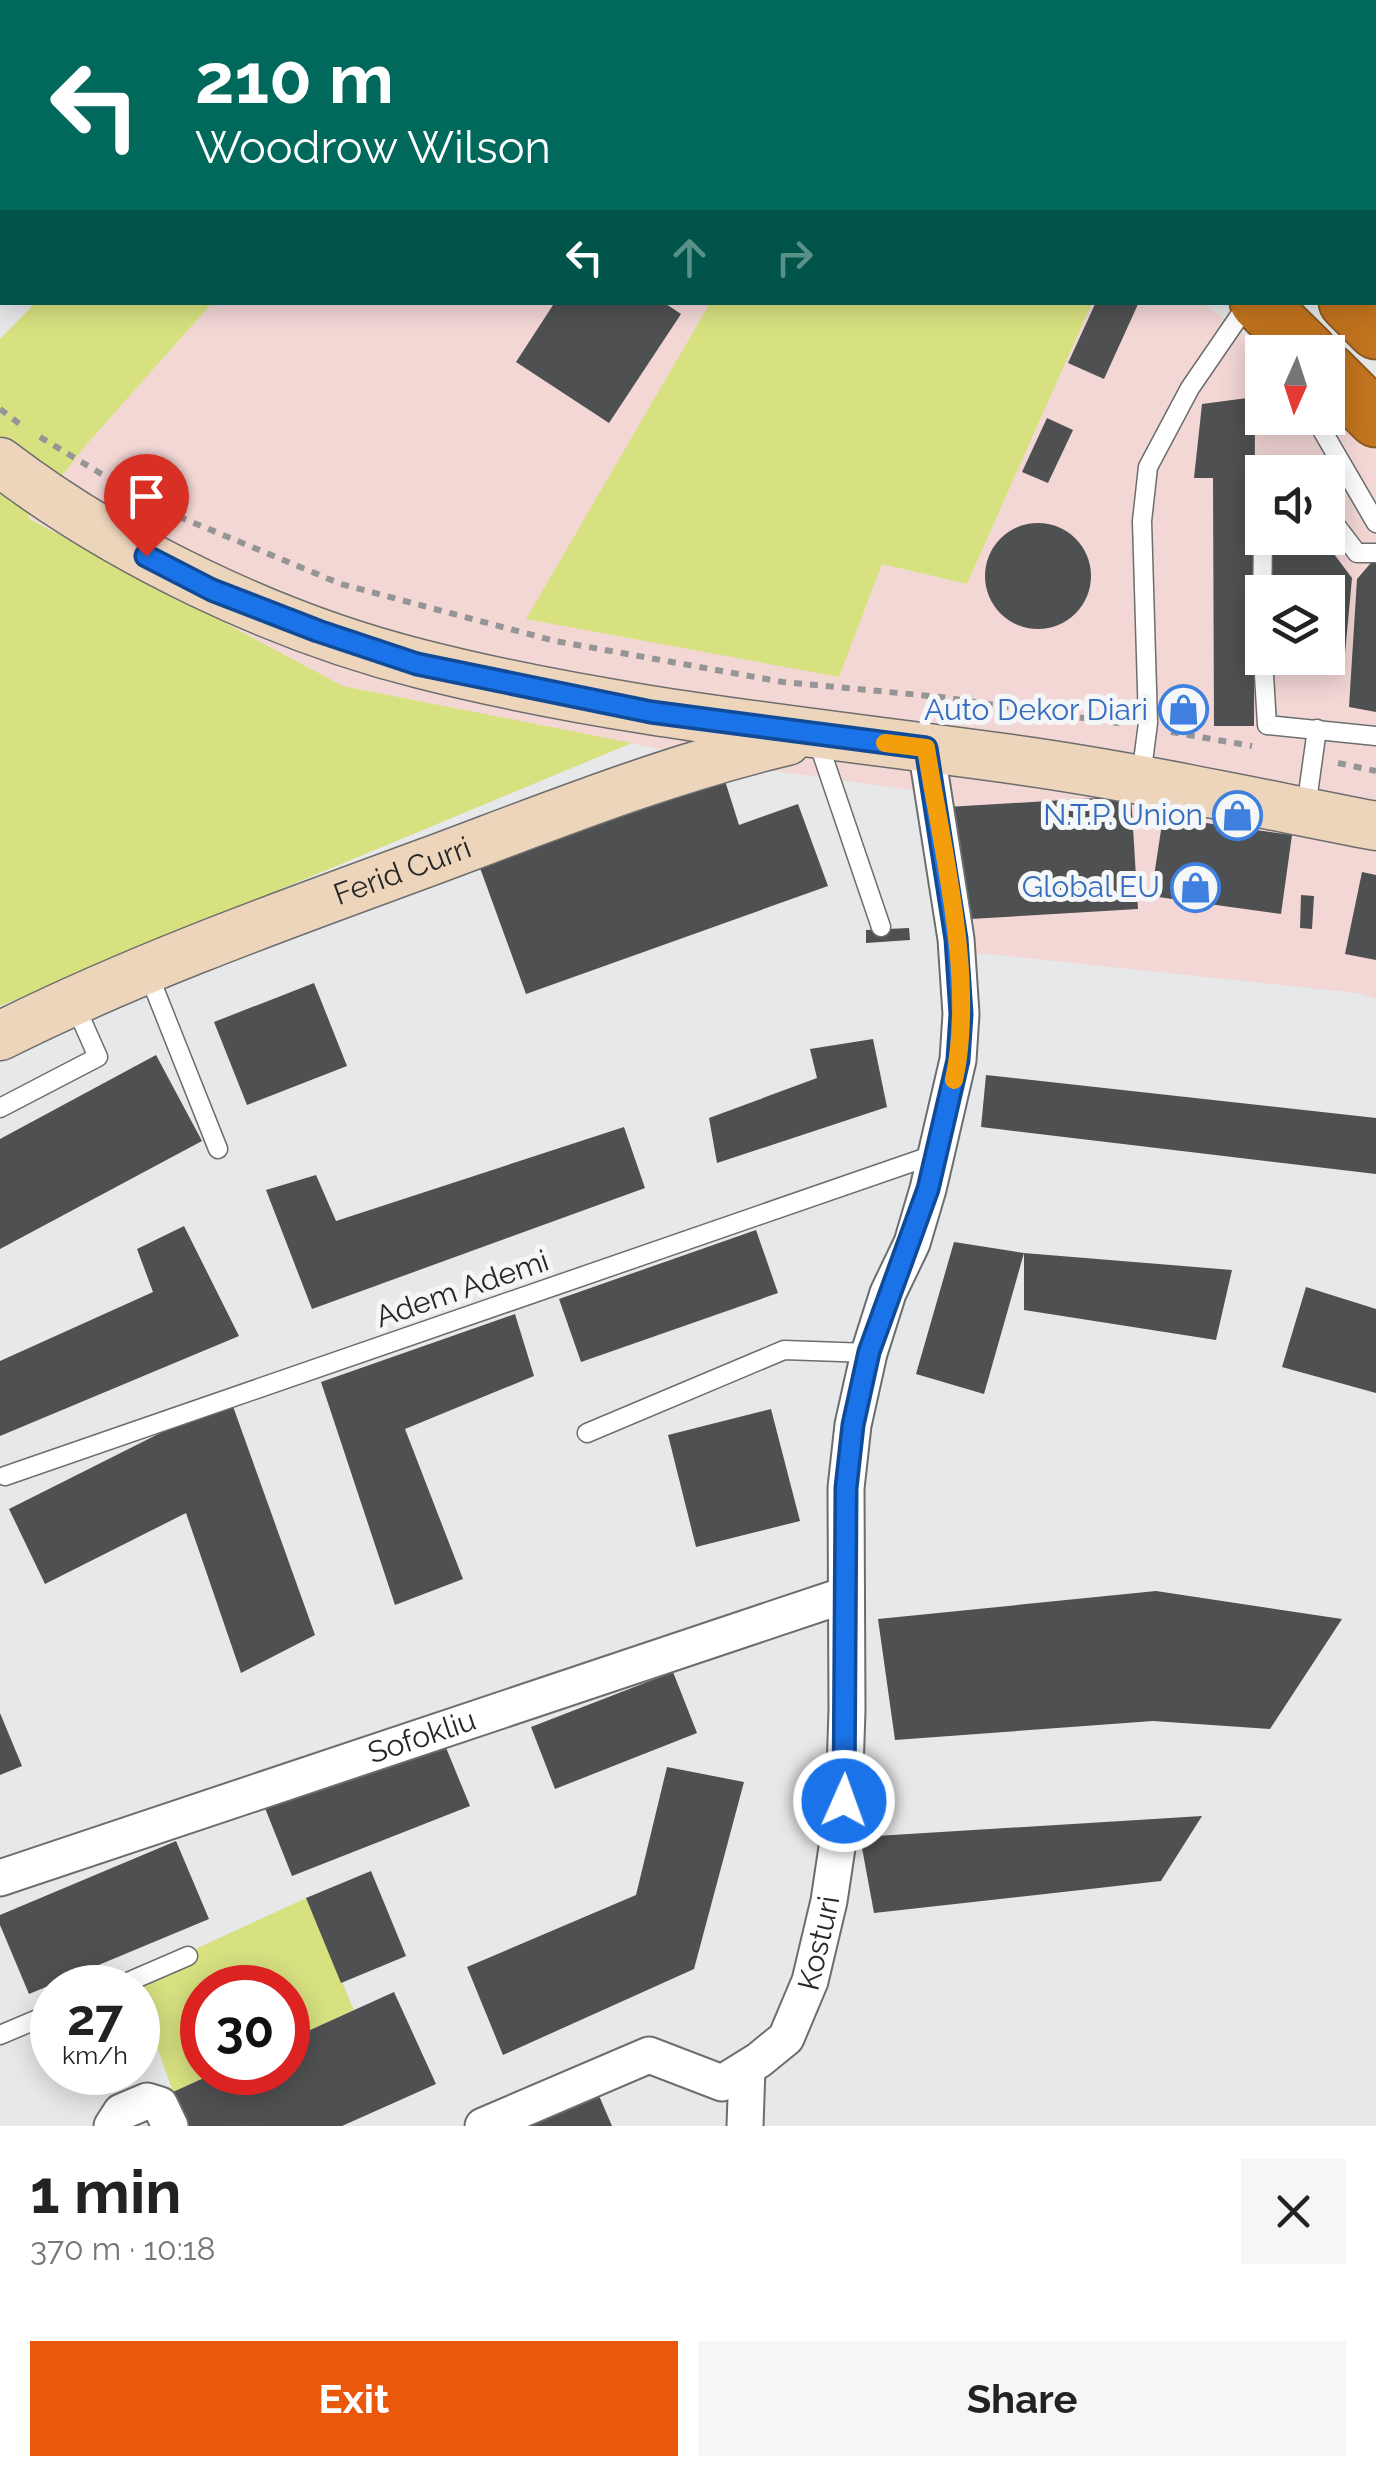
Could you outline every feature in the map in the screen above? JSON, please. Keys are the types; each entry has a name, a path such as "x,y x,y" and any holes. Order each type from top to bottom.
{"highway":[{"path":"1261,305 1290,335"},
{"path":"1350,305 1376,331"},
{"path":"1345,389 1376,419"}],"main road":[{"path":"0,462 114,538 212,590 417,664 651,712 1141,781 1376,826"},
{"name":"Ferid Curri","path":"0,1036 147,970 356,888 666,776 732,754 815,734"}],"street":[{"name":"Kosturi","path":"483,2126 649,2055 722,2083 786,2038 810,1981 829,1901 844,1801 846,1488 853,1425 869,1352 888,1293 912,1243 958,1060 961,1014 956,939 926,748"},
{"name":"Sofokliu","path":"0,1878 845,1595"},
{"path":"745,2126 746,2068"},
{"path":"112,2126 121,2112 146,2100 160,2105 170,2126"}],"lane":[{"path":"1141,781 1147,728 1142,521 1148,467 1190,388 1247,305"},
{"path":"1324,435 1376,523"},
{"path":"1345,537 1357,553 1376,553"},
{"path":"1264,675 1267,725 1376,736"},
{"path":"1305,812 1317,729"},
{"path":"815,734 880,927"},
{"path":"147,970 218,1149"},
{"path":"0,1108 98,1058 74,1002"},
{"name":"Adem Ademi","path":"5,1476 936,1154"},
{"path":"587,1432 784,1350 869,1352"},
{"path":"160,1968 188,1956"},
{"path":"0,2035 30,2022"}],"path":[{"path":"0,409 158,508 341,584 555,641 783,682 942,697 1147,728 1376,770"}],"shaded area":[{"path":"210,305 709,305 527,619 882,564 967,584 1091,305 1207,305 1245,335 1245,435 1345,435 1345,420 1376,451 1376,999 1357,993 950,950 932,793 760,769 343,686 28,517"}],"green space":[{"path":"33,305 210,305 87,444 28,518 343,686 632,743 0,1006 0,339"},
{"path":"709,305 1091,305 967,584 882,564 839,677 526,619"},
{"path":"306,1898 354,2010 310,2030 310,1965 180,1965 180,2089 173,2092 160,2055 160,1966"}],"building":[{"path":"553,305 668,305 681,314 609,423 516,362"},
{"path":"1095,305 1138,305 1104,379 1068,363"},
{"path":"1245,398 1245,435 1255,435 1255,455 1245,455 1245,555 1255,555 1254,575 1245,575 1245,675 1254,675 1254,726 1214,726 1213,478 1194,478 1202,404"},
{"path":"1047,418 1073,430 1048,483 1022,472"},
{"path":"1038,523 1058,527 1076,538 1087,556 1091,576 1087,596 1076,614 1058,625 1038,629 1018,625 1000,614 989,596 985,576 989,556 1000,538 1018,527"},
{"path":"1272,555 1335,555 1352,578 1345,653 1345,575 1273,575"},
{"path":"1376,557 1376,712 1349,707 1357,579"},
{"path":"720,765 739,825 798,804 828,886 526,994 476,857"},
{"path":"1131,796 1138,909 953,920 947,807"},
{"path":"1163,817 1292,835 1281,914 1151,896"},
{"path":"1362,872 1376,875 1376,960 1345,954"},
{"path":"1301,895 1314,896 1312,929 1300,928"},
{"path":"909,928 910,940 866,943 866,930"},
{"path":"314,983 347,1066 247,1105 214,1022"},
{"path":"873,1039 887,1107 717,1163 709,1118 817,1078 810,1049"},
{"path":"156,1055 202,1141 0,1249 0,1139"},
{"path":"986,1075 1376,1118 1376,1174 981,1127"},
{"path":"624,1127 645,1188 312,1309 266,1190 316,1175 336,1221"},
{"path":"184,1226 239,1336 0,1436 0,1361 153,1292 137,1249"},
{"path":"756,1230 778,1293 581,1362 559,1299"},
{"path":"954,1242 1024,1253 984,1394 916,1374"},
{"path":"1024,1253 1232,1270 1216,1340 1024,1310"},
{"path":"1306,1287 1376,1309 1376,1393 1282,1367"},
{"path":"515,1314 534,1376 405,1429 463,1579 395,1605 321,1382"},
{"path":"230,1398 315,1635 241,1673 186,1513 45,1584 9,1509"},
{"path":"771,1409 800,1521 696,1547 668,1435"},
{"path":"1156,1591 1342,1619 1270,1729 1153,1721 895,1740 878,1619"},
{"path":"673,1672 697,1733 555,1789 531,1727"},
{"path":"0,1713 22,1766 0,1775"},
{"path":"442,1738 470,1806 292,1876 265,1808"},
{"path":"667,1767 744,1782 694,1969 503,2055 467,1967 636,1895"},
{"path":"1202,1816 1161,1881 874,1913 860,1837"},
{"path":"176,1841 209,1919 99,1965 30,1965 29,1994 0,1925 0,1915"},
{"path":"371,1871 406,1956 341,1983 306,1898"},
{"path":"394,1992 436,2084 342,2126 189,2126 173,2092 180,2089 180,2095 310,2095 310,2030"},
{"path":"597,2091 612,2126 518,2126"}],"slow traffic":[{"path":"885,743 926,748 956,939 961,1014 954,1080"}],"place":[{"name":"Auto Dekor Diari","path":"1183,710"},
{"name":"N.T.P. Union","path":"1238,815"},
{"name":"Global EU","path":"1195,887"}],"route":[{"path":"146,556 212,590 417,664 651,712 926,748 956,939 961,1014 958,1060 928,1189 912,1243 888,1293 869,1352 853,1425 844,1564 844,1801"}]}
